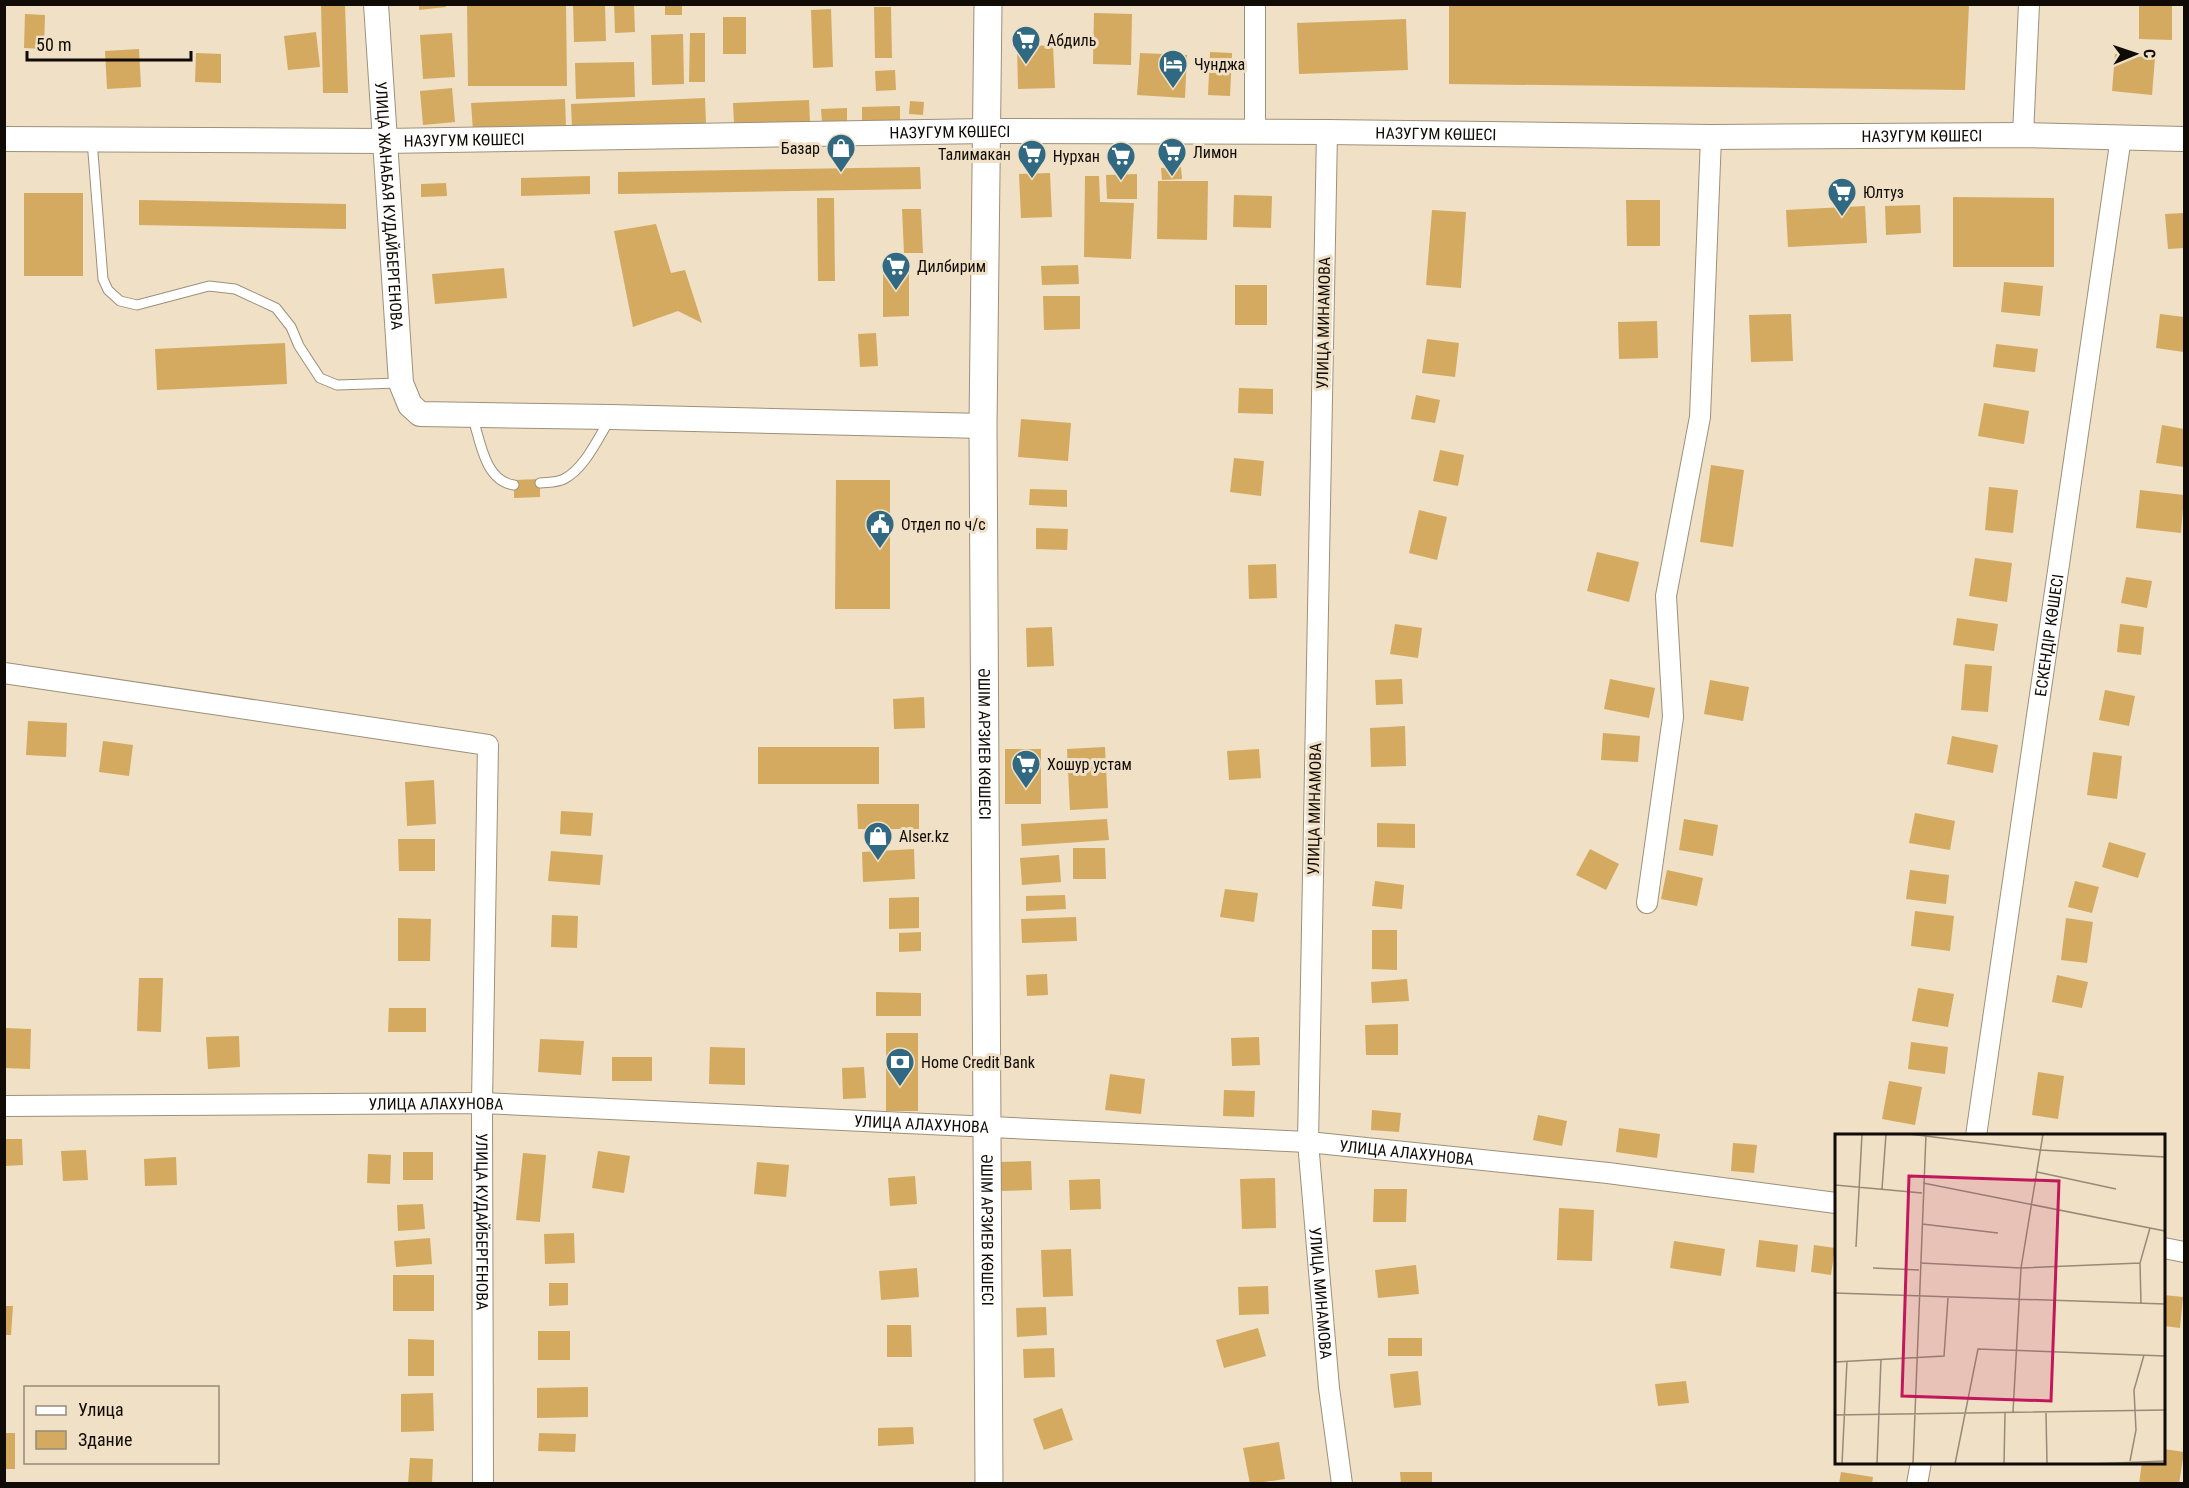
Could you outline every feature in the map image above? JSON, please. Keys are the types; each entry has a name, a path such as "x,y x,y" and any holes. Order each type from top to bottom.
{"main road":[{"name":"ӘШІМ АРЗИЕВ КӨШЕСІ","path":"988,4 983,426 989,1484"}],"street":[{"name":"УЛИЦА ЖАНАБАЯ КУДАЙБЕРГЕНОВА","path":"376,4 384,141 405,394"},
{"path":"1255,4 1255,132"},
{"path":"2023,135 2029,4"},
{"name":"НАЗУГУМ КӨШЕСІ","path":"4,139 384,141 986,131 1327,132 1711,137 2023,135 2184,139"},
{"name":"УЛИЦА МИНАМОВА","path":"1327,132 1308,1142 1329,1388 1342,1484"},
{"path":"1647,903 1673,717 1666,596 1700,417 1711,137"},
{"name":"ЕСКЕНДІР КӨШЕСІ","path":"1976,1134 2121,137"},
{"path":"405,394 420,414 983,426"},
{"name":"УЛИЦА КУДАЙБЕРГЕНОВА","path":"4,673 488,745 482,1103 483,1484"},
{"name":"УЛИЦА АЛАХУНОВА","path":"4,1106 482,1103 1308,1142 1608,1173 1835,1203"},
{"path":"2165,1248 2184,1252"},
{"path":"1917,1484 1921,1464"}],"lane":[{"path":"92,140 103,279 108,290 120,300 137,305 209,286 235,289 276,308 291,327 299,346 320,378 337,385 405,394"},
{"path":"472,415 489,468 498,480 514,485"},
{"path":"540,483 558,482 570,475 584,460 611,417"}],"building":[{"path":"321,4 345,4 348,93 323,93"},
{"path":"419,4 446,4 446,7 419,10"},
{"path":"467,4 566,4 567,86 468,86"},
{"path":"573,4 605,4 606,41 574,42"},
{"path":"614,4 634,4 635,32 615,33"},
{"path":"665,4 682,4 682,15 665,15"},
{"path":"1449,4 1969,4 1965,90 1449,84"},
{"path":"2139,4 2172,4 2172,40 2139,39"},
{"path":"874,7 891,7 892,58 875,58"},
{"path":"831,9 833,67 813,68 811,10"},
{"path":"1094,13 1132,14 1131,65 1093,64"},
{"path":"25,14 45,15 44,49 24,48"},
{"path":"723,17 746,17 746,54 723,54"},
{"path":"1406,19 1408,70 1299,74 1297,23"},
{"path":"316,32 320,67 288,70 284,36"},
{"path":"452,33 455,77 423,79 420,35"},
{"path":"690,33 705,33 705,82 689,82"},
{"path":"683,34 684,84 652,85 651,35"},
{"path":"1053,45 1055,88 1018,89 1017,47"},
{"path":"139,49 141,87 107,89 105,51"},
{"path":"1210,52 1232,53 1230,96 1208,95"},
{"path":"196,53 221,54 221,83 195,82"},
{"path":"1140,53 1187,55 1185,98 1137,95"},
{"path":"2115,54 2155,58 2152,95 2112,91"},
{"path":"634,62 635,97 576,99 575,63"},
{"path":"895,70 896,90 876,91 875,71"},
{"path":"452,88 455,122 423,125 420,91"},
{"path":"705,98 706,123 572,129 571,104"},
{"path":"565,99 566,127 473,131 471,103"},
{"path":"809,100 810,122 734,124 733,103"},
{"path":"910,101 924,102 923,115 909,114"},
{"path":"900,106 900,122 862,123 862,107"},
{"path":"847,108 847,122 822,123 821,109"},
{"path":"920,167 921,189 618,194 618,172"},
{"path":"1181,167 1182,179 1162,180 1161,168"},
{"path":"1050,173 1052,217 1021,218 1019,174"},
{"path":"1137,174 1137,199 1107,199 1106,175"},
{"path":"590,176 590,194 521,196 521,178"},
{"path":"1085,176 1099,176 1100,202 1134,203 1131,259 1084,257"},
{"path":"1158,181 1208,181 1207,240 1157,239"},
{"path":"446,183 447,196 421,197 421,184"},
{"path":"24,193 83,193 83,276 24,276"},
{"path":"1234,195 1272,196 1271,228 1233,227"},
{"path":"1953,197 2054,198 2054,267 1953,267"},
{"path":"817,198 834,198 835,281 818,281"},
{"path":"139,200 346,204 346,229 139,225"},
{"path":"1626,200 1660,200 1660,246 1627,246"},
{"path":"1920,205 1921,233 1886,235 1885,206"},
{"path":"1865,206 1867,243 1788,247 1786,210"},
{"path":"902,209 921,209 923,253 904,253"},
{"path":"1432,210 1466,212 1461,288 1426,285"},
{"path":"2184,213 2184,248 2168,249 2165,214"},
{"path":"656,224 671,273 685,270 702,323 678,311 633,327 614,231"},
{"path":"1078,265 1079,284 1042,285 1041,266"},
{"path":"504,268 507,298 435,304 432,274"},
{"path":"883,274 909,274 909,316 883,317"},
{"path":"2004,282 2043,286 2040,316 2001,312"},
{"path":"1235,285 1267,285 1267,325 1235,325"},
{"path":"1043,296 1080,296 1080,329 1044,330"},
{"path":"1791,314 1793,361 1751,362 1749,315"},
{"path":"2160,314 2184,317 2184,352 2156,348"},
{"path":"1657,321 1658,358 1619,359 1618,322"},
{"path":"876,333 878,366 860,367 858,334"},
{"path":"1427,339 1459,343 1455,377 1422,373"},
{"path":"285,343 287,384 157,390 155,349"},
{"path":"1996,344 2038,349 2035,372 1993,367"},
{"path":"1239,388 1273,389 1273,414 1238,413"},
{"path":"1416,395 1440,400 1435,423 1411,419"},
{"path":"1984,403 2029,411 2024,444 1978,436"},
{"path":"1021,419 1071,423 1068,461 1018,457"},
{"path":"2162,425 2184,429 2184,467 2156,463"},
{"path":"1440,450 1464,455 1458,486 1433,481"},
{"path":"1234,458 1264,461 1261,496 1230,492"},
{"path":"1711,465 1744,470 1733,547 1700,542"},
{"path":"540,479 540,497 514,498 514,480"},
{"path":"836,480 890,480 890,609 835,609"},
{"path":"1989,487 2018,490 2013,533 1985,530"},
{"path":"1030,489 1067,490 1067,507 1029,505"},
{"path":"2140,490 2184,495 2181,533 2136,528"},
{"path":"1419,510 1447,517 1437,560 1409,553"},
{"path":"1036,528 1068,529 1067,550 1036,549"},
{"path":"1597,552 1639,562 1629,602 1587,591"},
{"path":"1975,558 2012,563 2007,602 1969,596"},
{"path":"1276,564 1277,598 1249,599 1248,565"},
{"path":"2126,577 2152,581 2147,608 2121,603"},
{"path":"1957,618 1998,624 1994,651 1953,645"},
{"path":"1395,624 1422,628 1418,658 1390,654"},
{"path":"2120,624 2144,627 2141,655 2117,652"},
{"path":"1052,627 1054,666 1027,667 1026,628"},
{"path":"1965,664 1992,666 1988,712 1961,710"},
{"path":"1402,679 1403,704 1376,705 1375,680"},
{"path":"1610,679 1655,688 1649,718 1604,709"},
{"path":"1710,680 1749,687 1743,721 1704,714"},
{"path":"2105,690 2135,696 2129,726 2099,720"},
{"path":"924,697 925,728 894,729 893,699"},
{"path":"28,721 67,723 66,757 26,755"},
{"path":"1405,726 1406,766 1371,767 1370,728"},
{"path":"1603,733 1640,736 1638,762 1601,760"},
{"path":"1952,736 1998,745 1993,773 1947,764"},
{"path":"103,741 133,745 129,776 99,772"},
{"path":"758,747 879,747 879,784 758,784"},
{"path":"1105,747 1108,808 1070,810 1067,749"},
{"path":"1005,749 1041,749 1041,804 1005,804"},
{"path":"1259,749 1261,778 1229,780 1227,751"},
{"path":"2093,752 2122,756 2117,799 2087,795"},
{"path":"434,780 436,824 407,826 405,782"},
{"path":"857,804 919,804 919,829 858,829"},
{"path":"561,811 593,813 591,836 560,834"},
{"path":"1915,813 1955,821 1950,850 1909,843"},
{"path":"1107,819 1109,840 1022,846 1021,824"},
{"path":"1684,819 1718,825 1713,856 1679,850"},
{"path":"1377,823 1415,824 1415,848 1377,847"},
{"path":"398,839 435,839 435,871 399,871"},
{"path":"2109,842 2146,853 2138,878 2102,867"},
{"path":"1073,848 1105,848 1106,879 1073,879"},
{"path":"914,849 915,879 863,882 862,852"},
{"path":"1590,849 1619,864 1606,890 1576,875"},
{"path":"551,851 603,855 600,885 548,881"},
{"path":"1059,855 1061,882 1022,885 1020,858"},
{"path":"1667,870 1703,878 1697,906 1661,899"},
{"path":"1910,870 1949,875 1946,904 1906,899"},
{"path":"1375,881 1404,885 1402,909 1372,906"},
{"path":"2075,881 2099,887 2092,913 2068,907"},
{"path":"1225,889 1258,893 1254,922 1220,917"},
{"path":"1065,895 1066,909 1026,911 1026,896"},
{"path":"919,897 919,928 889,929 889,898"},
{"path":"1915,911 1954,916 1950,951 1911,946"},
{"path":"552,915 578,916 577,948 551,947"},
{"path":"1076,917 1077,941 1022,943 1021,919"},
{"path":"398,918 431,919 430,961 398,961"},
{"path":"2066,918 2093,922 2087,963 2061,960"},
{"path":"1372,930 1397,930 1397,970 1372,969"},
{"path":"921,932 921,951 899,952 899,933"},
{"path":"1047,974 1048,995 1027,996 1026,975"},
{"path":"2057,975 2088,982 2082,1008 2052,1002"},
{"path":"139,978 163,978 161,1032 137,1031"},
{"path":"1407,979 1409,1001 1372,1003 1371,982"},
{"path":"1918,988 1954,994 1948,1027 1912,1021"},
{"path":"876,992 921,993 921,1016 876,1016"},
{"path":"389,1008 426,1008 426,1032 388,1032"},
{"path":"1398,1024 1398,1055 1366,1055 1365,1025"},
{"path":"5,1028 31,1029 30,1069 5,1068"},
{"path":"886,1033 918,1033 918,1111 886,1111"},
{"path":"239,1036 240,1067 208,1069 206,1037"},
{"path":"1259,1037 1260,1065 1232,1066 1231,1038"},
{"path":"540,1039 584,1041 581,1075 538,1072"},
{"path":"1911,1042 1948,1047 1945,1074 1908,1069"},
{"path":"710,1047 745,1048 745,1085 709,1084"},
{"path":"612,1057 652,1057 652,1081 612,1081"},
{"path":"864,1067 866,1098 843,1099 842,1068"},
{"path":"2038,1072 2064,1076 2058,1119 2032,1115"},
{"path":"1110,1074 1145,1079 1141,1114 1105,1110"},
{"path":"1889,1081 1922,1087 1915,1125 1882,1119"},
{"path":"1224,1090 1255,1091 1254,1117 1223,1116"},
{"path":"1372,1110 1401,1113 1399,1132 1371,1130"},
{"path":"1538,1115 1567,1121 1562,1146 1533,1140"},
{"path":"1619,1128 1660,1134 1657,1158 1616,1152"},
{"path":"4,1139 22,1139 23,1165 5,1166"},
{"path":"1733,1143 1757,1145 1754,1173 1731,1171"},
{"path":"86,1150 88,1180 63,1181 61,1151"},
{"path":"598,1151 630,1156 624,1193 592,1188"},
{"path":"403,1152 433,1152 433,1180 403,1180"},
{"path":"523,1153 546,1155 540,1222 516,1220"},
{"path":"368,1154 391,1155 390,1184 367,1183"},
{"path":"176,1157 177,1185 145,1186 144,1159"},
{"path":"1031,1161 1032,1190 1001,1191 1000,1162"},
{"path":"757,1162 789,1165 786,1197 754,1194"},
{"path":"915,1176 917,1204 890,1206 888,1178"},
{"path":"1275,1178 1276,1228 1242,1229 1240,1179"},
{"path":"1100,1179 1101,1209 1070,1210 1069,1180"},
{"path":"1374,1189 1407,1189 1406,1222 1373,1222"},
{"path":"423,1204 425,1229 398,1231 397,1205"},
{"path":"1559,1208 1594,1210 1592,1261 1557,1260"},
{"path":"574,1233 575,1263 545,1264 544,1234"},
{"path":"430,1238 432,1264 396,1267 394,1241"},
{"path":"1759,1240 1798,1245 1795,1272 1756,1267"},
{"path":"1674,1241 1725,1249 1721,1276 1670,1268"},
{"path":"1814,1245 1835,1248 1831,1275 1811,1272"},
{"path":"1071,1249 1073,1296 1043,1297 1041,1250"},
{"path":"1416,1265 1419,1294 1378,1298 1375,1270"},
{"path":"917,1268 919,1297 881,1300 879,1271"},
{"path":"393,1275 434,1275 434,1311 393,1311"},
{"path":"549,1283 568,1283 568,1305 549,1306"},
{"path":"1268,1286 1269,1314 1239,1315 1238,1287"},
{"path":"2165,1295 2183,1297 2180,1328 2165,1326"},
{"path":"4,1306 13,1306 11,1335 4,1335"},
{"path":"1046,1307 1047,1335 1017,1337 1016,1308"},
{"path":"887,1325 911,1325 912,1357 887,1357"},
{"path":"1258,1328 1266,1356 1224,1368 1216,1340"},
{"path":"538,1331 570,1331 570,1360 538,1360"},
{"path":"1388,1338 1422,1338 1422,1356 1388,1356"},
{"path":"408,1339 434,1340 434,1376 408,1376"},
{"path":"1054,1348 1055,1377 1024,1378 1023,1349"},
{"path":"1418,1371 1421,1405 1394,1408 1390,1374"},
{"path":"1686,1381 1689,1403 1658,1406 1655,1384"},
{"path":"588,1387 588,1417 537,1418 537,1388"},
{"path":"433,1393 434,1431 401,1432 401,1394"},
{"path":"1062,1408 1073,1440 1044,1450 1033,1419"},
{"path":"913,1427 914,1444 878,1446 878,1428"},
{"path":"4,1433 15,1433 15,1469 4,1469"},
{"path":"539,1433 576,1434 575,1452 538,1451"},
{"path":"1279,1442 1285,1479 1250,1484 1243,1448"},
{"path":"2165,1449 2184,1452 2179,1484 2139,1484 2142,1464 2165,1464"},
{"path":"410,1458 433,1459 432,1484 408,1484"},
{"path":"1400,1472 1432,1472 1432,1484 1401,1484"},
{"path":"1841,1472 1873,1477 1872,1484 1839,1484"}],"place":[{"name":"Абдиль","path":"1026,66"},
{"name":"Чунджа","path":"1173,90"},
{"name":"Базар","path":"841,174"},
{"name":"Лимон","path":"1172,178"},
{"name":"Талимакан","path":"1032,180"},
{"name":"Нурхан","path":"1121,182"},
{"name":"Юлтуз","path":"1842,218"},
{"name":"Дилбирим","path":"896,292"},
{"name":"Отдел по ч/с","path":"880,550"},
{"name":"Хошур устам","path":"1026,790"},
{"name":"Alser.kz","path":"878,862"},
{"name":"Home Credit Bank","path":"900,1088"}]}
